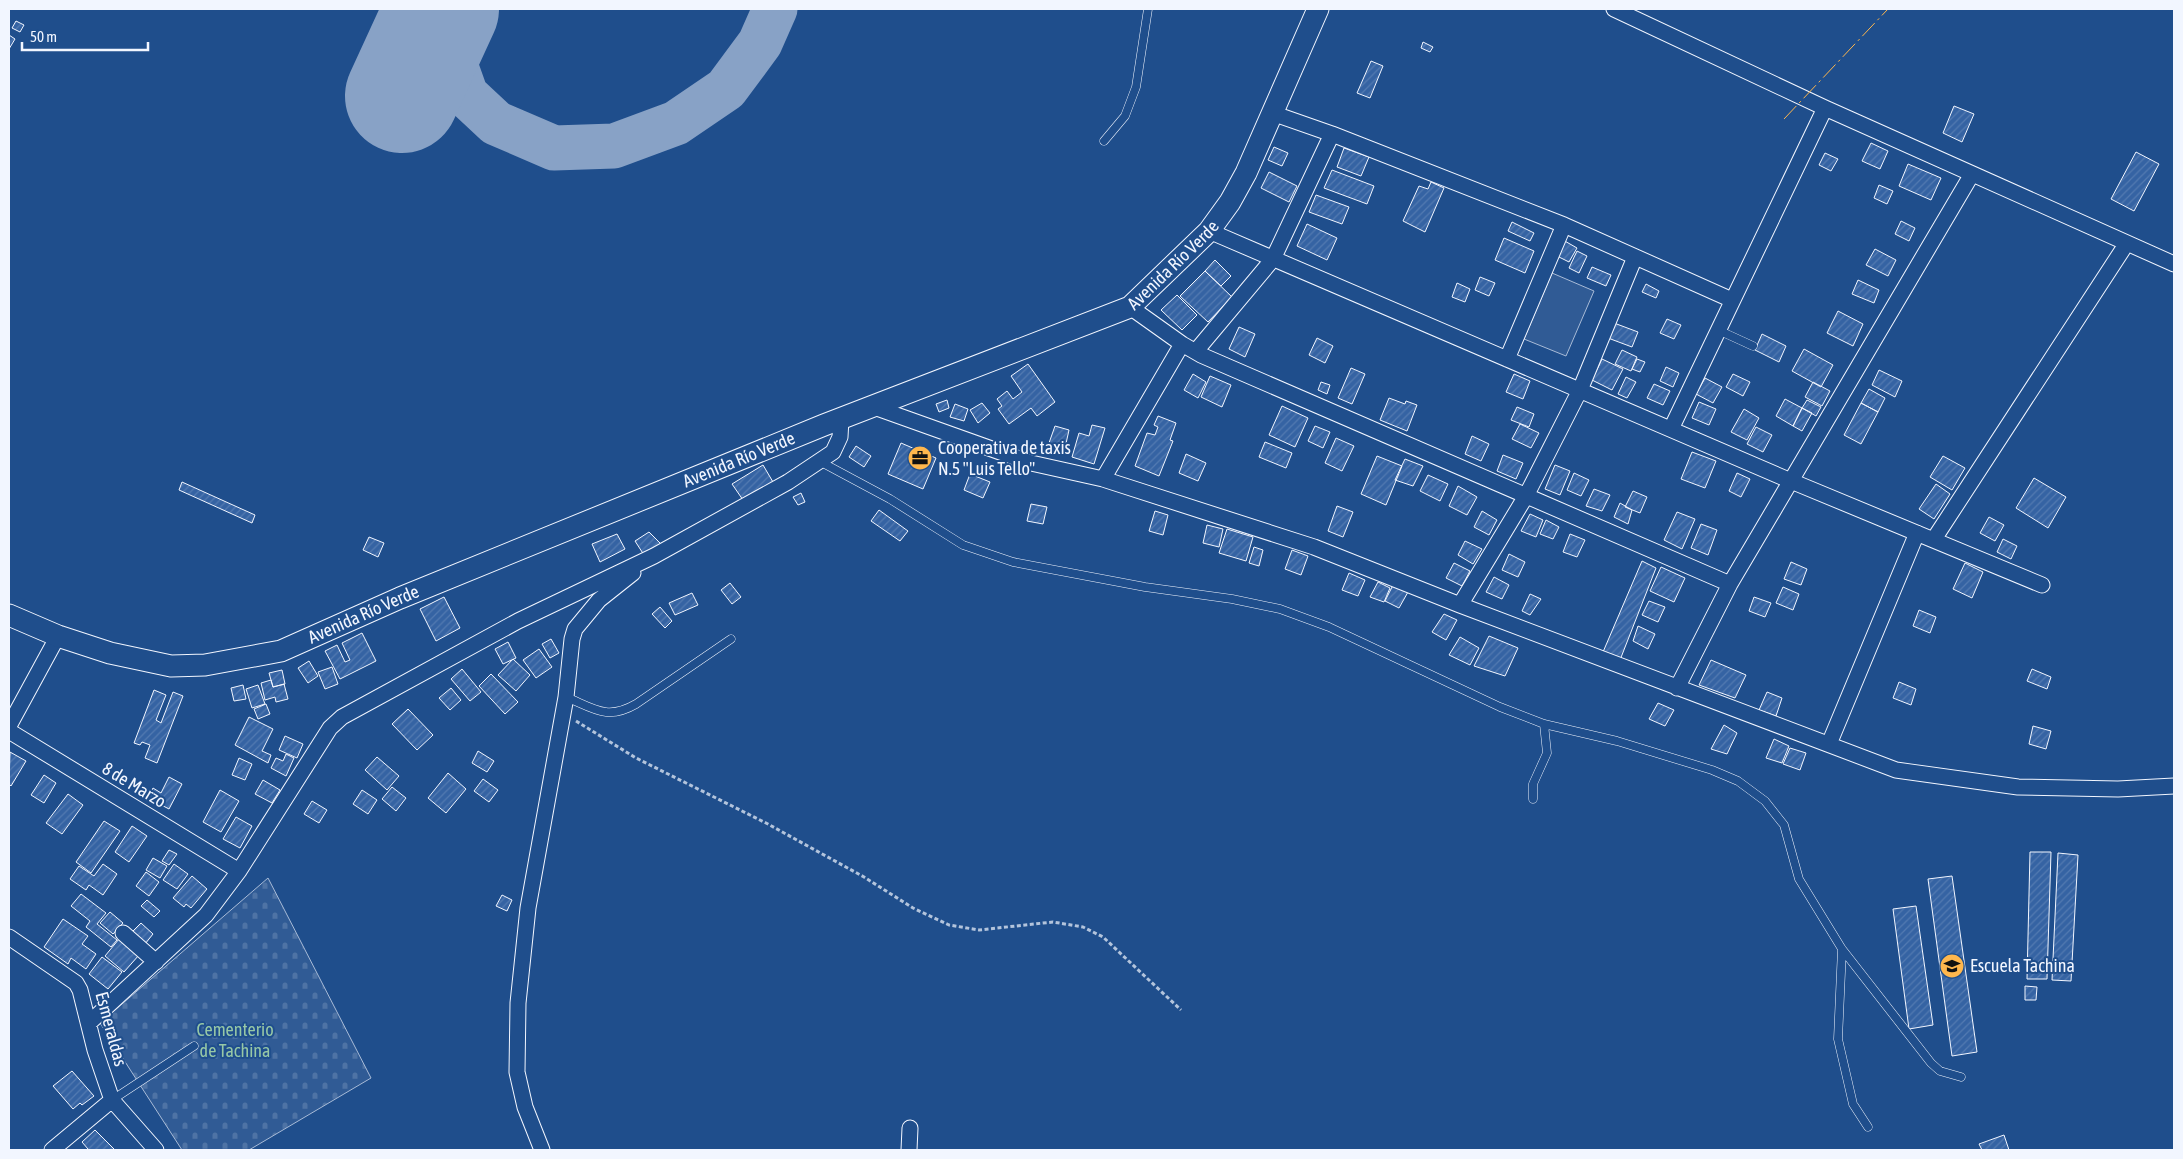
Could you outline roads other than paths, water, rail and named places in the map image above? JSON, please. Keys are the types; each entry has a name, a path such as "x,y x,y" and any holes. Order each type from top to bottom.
{"main road":[{"name":"Avenida Río Verde","path":"9,615 58,636 110,653 171,666 206,665 281,651 400,598 841,419 1130,307 1209,231 1246,174 1318,9"}],"street":[{"path":"1614,9 1825,108 2174,264"},
{"path":"1670,429 1825,108"},
{"path":"1272,113 1332,134 1564,225 1732,300"},
{"path":"1196,351 1230,313 1273,259 1332,134"},
{"path":"1677,688 1730,584 1972,174"},
{"path":"1507,359 1564,225"},
{"path":"1209,231 1791,481 2042,585"},
{"path":"1934,539 2127,243"},
{"path":"1460,605 1526,496 1580,390 1636,257"},
{"path":"1130,307 1182,344 1196,351 1730,584"},
{"path":"1103,479 1182,344"},
{"path":"874,407 1031,462 1103,479 1314,547 1460,605 1896,770 1968,782 2018,787 2109,789 2174,786"},
{"path":"88,1023 206,915 239,871 330,728 342,717 518,621 654,556 821,462 833,452 837,445 841,419"},
{"path":"1828,744 1918,533"},
{"path":"542,1150 525,1107 517,1072 518,1003 528,908 566,697 570,653 576,629 598,600 654,556"},
{"path":"9,726 58,636"},
{"name":"8 de Marzo","path":"9,731 239,871"},
{"path":"122,933 156,962"},
{"name":"Esmeraldas","path":"9,938 76,983 80,990 95,1050 112,1100 156,1150"},
{"path":"52,1150 112,1100"},
{"path":"909,1150 910,1128"}],"lane":[{"path":"1104,141 1125,116 1136,87 1148,9"},
{"path":"1718,330 1753,346"},
{"path":"821,462 890,499 963,545 1013,562 1145,587 1232,599 1280,609 1329,627 1500,708 1544,724 1617,741 1712,770 1738,781 1765,801 1784,825 1799,879 1842,949 1931,1063 1940,1071 1961,1077"},
{"path":"566,697 608,714 628,709 731,639"},
{"path":"1533,799 1533,784 1547,753 1544,724"},
{"path":"1842,949 1838,1039 1854,1104 1868,1127"},
{"path":"112,1100 194,1046"}],"place":[{"name":"Cooperativa de taxis N.5 \"Luis Tello\"","path":"920,458"},
{"name":"Escuela Tachina","path":"1952,966"}],"park label":[{"name":"Cementerio de Tachina","path":"235,1040"}]}
